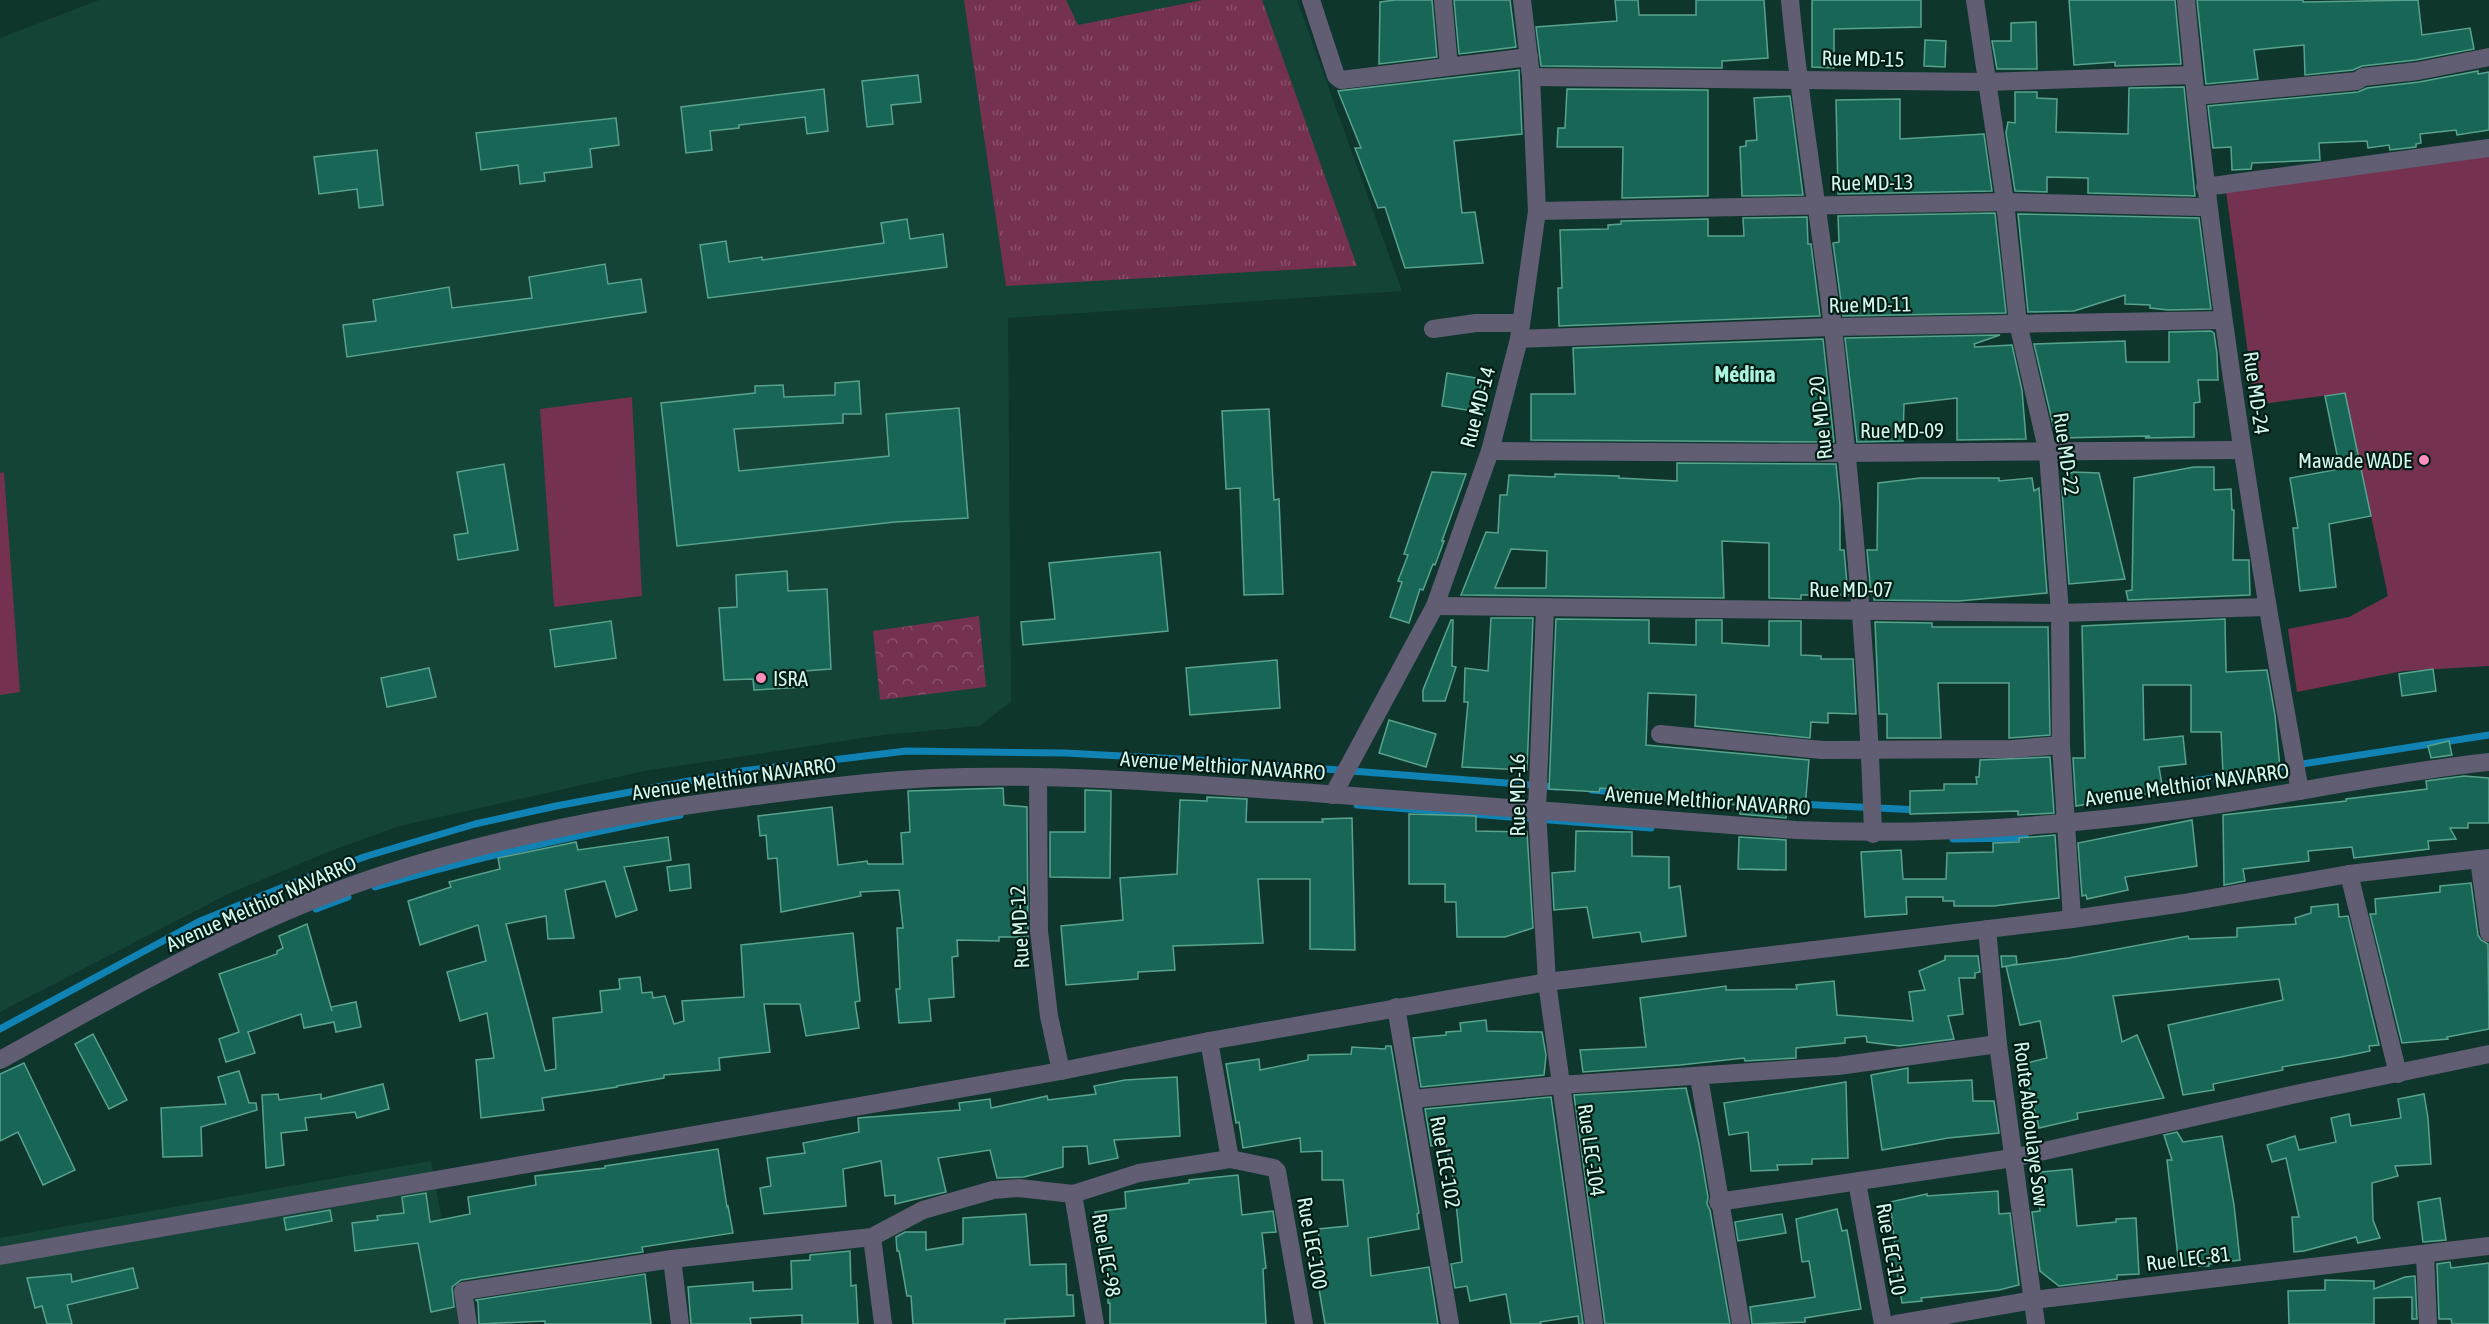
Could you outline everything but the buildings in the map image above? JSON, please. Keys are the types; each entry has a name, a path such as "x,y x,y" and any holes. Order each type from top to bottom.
{"street":[{"path":"1311,0 1336,76 1341,80 1529,57"},
{"path":"1443,0 1449,66"},
{"name":"Rue MD-14","path":"1333,795 1435,606 1490,451 1520,331 1537,211 1531,77 1522,0"},
{"name":"Rue MD-20","path":"1790,0 1797,79 1833,327 1862,611 1873,834"},
{"name":"Rue MD-22","path":"1974,0 2005,202 2018,323 2048,453 2060,613 2061,745 2072,919"},
{"name":"Rue MD-24","path":"2186,0 2205,187 2223,320 2267,607 2300,790"},
{"path":"2196,96 2357,81 2363,76 2418,71 2489,57"},
{"name":"Rue MD-15","path":"1531,77 1986,82 2193,75"},
{"path":"2205,187 2489,148"},
{"name":"Rue MD-13","path":"1537,211 2005,202 2208,206"},
{"name":"Rue MD-11","path":"1433,329 1476,323 1520,331 2223,320"},
{"name":"Rue MD-09","path":"1490,451 2048,453 2242,450"},
{"name":"Rue MD-07","path":"1435,606 2060,613 2267,607"},
{"name":"Rue MD-16","path":"1545,609 1537,810 1547,982"},
{"path":"1660,734 1822,750 1870,751 2061,745"},
{"name":"Avenue Melthior NAVARRO","path":"0,1060 233,935 370,879 504,840 584,822 690,804 812,788 938,778 1162,783 1873,834 1968,831 2067,824 2182,810 2489,762"},
{"name":"Rue MD-12","path":"1038,779 1039,931 1049,1017 1061,1071"},
{"path":"0,1256 1061,1071 1209,1041 1547,982 2072,919 2184,903 2349,874 2484,858 2489,933"},
{"path":"2349,874 2398,1074"},
{"name":"Route Abdoulaye Sow","path":"1987,929 1998,1044 2036,1324"},
{"name":"Rue LEC-104","path":"1547,982 1594,1324"},
{"name":"Rue LEC-102","path":"1396,1007 1450,1324"},
{"path":"468,1324 463,1291 672,1259 872,1237 922,1210 993,1190 1039,1189 1073,1194 1139,1173 1230,1159 1209,1041"},
{"path":"1412,1099 1560,1085 1838,1066 1998,1044"},
{"path":"1718,1202 2013,1158 2305,1092 2489,1054"},
{"path":"1698,1077 1741,1324"},
{"name":"Rue LEC-100","path":"1230,1159 1274,1167 1277,1171 1304,1324"},
{"name":"Rue LEC-110","path":"1857,1182 1883,1324"},
{"name":"Rue LEC-98","path":"1073,1194 1095,1324"},
{"path":"872,1237 883,1324"},
{"name":"Rue LEC-81","path":"1895,1324 2033,1300 2489,1246"},
{"path":"2425,1254 2428,1324"},
{"path":"672,1259 680,1324"}],"shaded area":[{"path":"99,0 1297,0 1402,291 1008,318 1011,702 979,726 883,735 644,771 400,826 333,850 228,894 0,1012 0,38"},
{"path":"431,1161 461,1324 0,1324 0,1238"}],"green space":[{"path":"964,0 1066,0 1078,25 1203,0 1262,0 1357,266 1006,286"},
{"name":"Mawade WADE","path":"2489,154 2489,666 2403,671 2297,692 2288,629 2349,617 2388,596 2345,393 2255,405 2226,191"},
{"path":"632,397 642,596 554,607 540,409"},
{"path":"4,472 20,692 0,695 0,473"},
{"path":"979,616 986,687 880,700 873,631"}],"waterway":[{"path":"2154,787 2489,735"},
{"path":"0,1029 198,922 303,879 367,856 475,824 556,806 742,771 906,751 1065,753 1236,762 1557,787"},
{"path":"1592,790 1652,795"},
{"path":"1798,804 1919,810"},
{"path":"1357,805 1651,828"},
{"path":"375,887 527,847 680,815"},
{"path":"1953,839 2026,838"},
{"path":"316,909 348,897"}],"place":[{"name":"Mawade WADE","path":"2424,460"},
{"name":"ISRA","path":"761,678"}],"district":[{"name":"Médina","path":"1745,374"}]}
